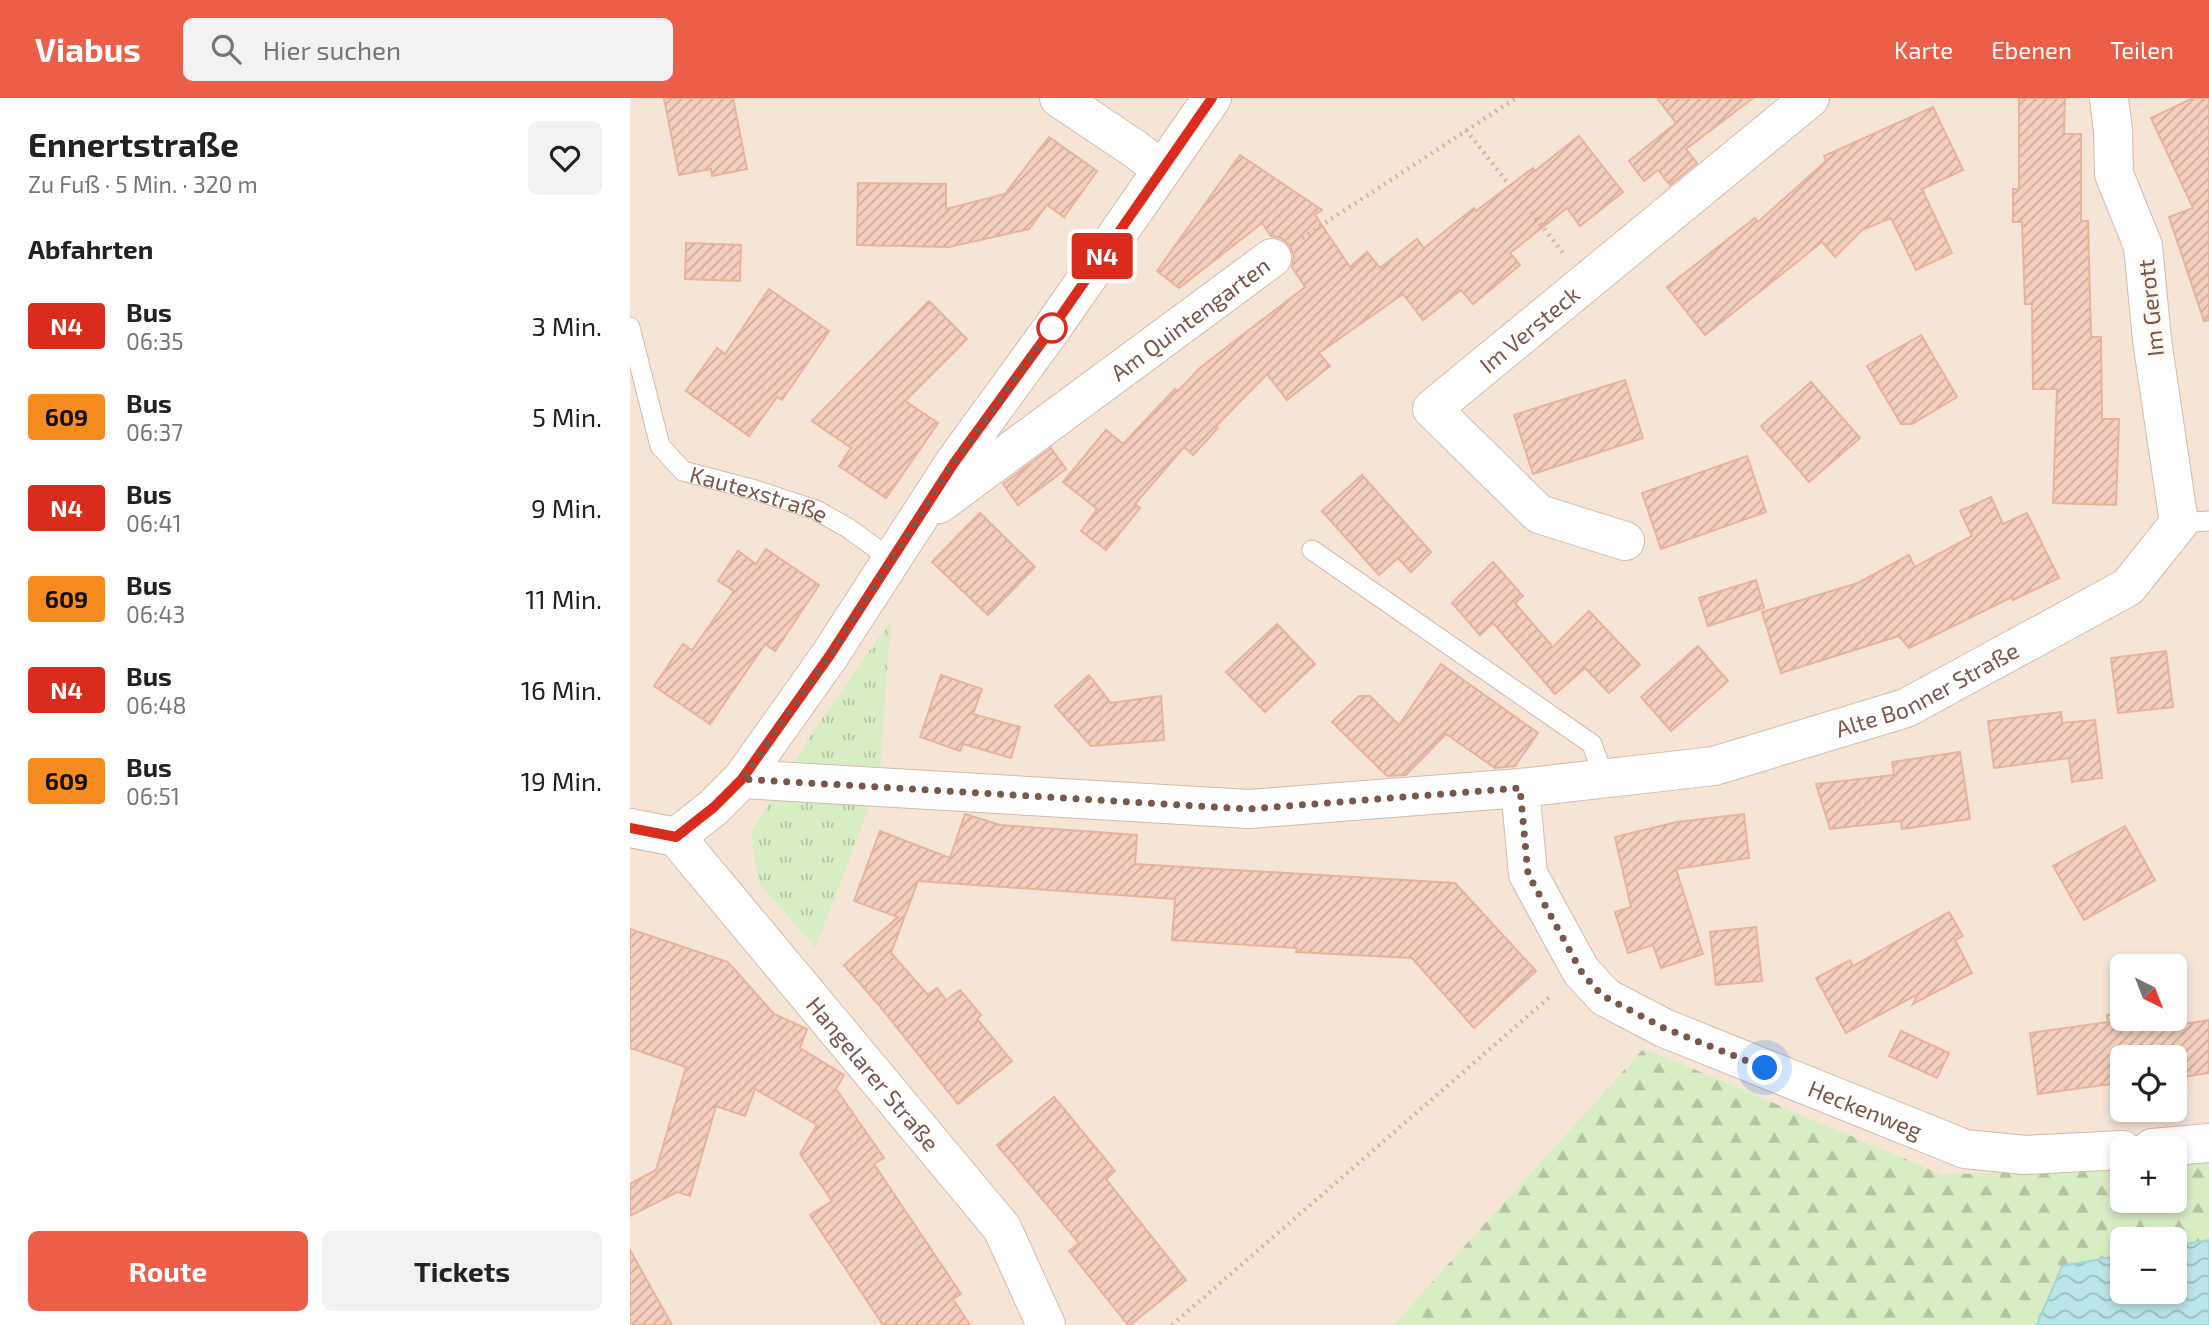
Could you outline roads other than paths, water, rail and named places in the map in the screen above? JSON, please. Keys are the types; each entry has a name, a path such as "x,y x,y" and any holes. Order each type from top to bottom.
{"street":[{"path":"1059,98 1161,169"},
{"path":"630,828 676,837 714,807 742,779 830,655 954,463 1053,327 1212,98"},
{"name":"Im Versteck","path":"1625,541 1539,513 1432,409 1810,98"},
{"name":"Im Gerott","path":"2109,98 2114,174 2143,246 2152,340 2194,522"},
{"name":"Am Quintengarten","path":"919,518 1272,258"},
{"name":"Alte Bonner Straße","path":"742,779 1249,809 1520,788 1714,766 1906,708 2128,587 2194,522"},
{"name":"Heckenweg","path":"1520,788 1528,874 1581,971 1605,997 1664,1028 1965,1149 2025,1155 2110,1151"},
{"name":"Hangelarer Straße","path":"676,837 1002,1228 1046,1325"},
{"path":"2187,1145 2209,1143"}],"lane":[{"name":"Kautexstraße","path":"630,327 660,446 682,471 755,490 816,510 848,528 892,560"},
{"path":"1312,550 1592,744 1604,778"}],"water":[{"path":"2209,1240 2209,1325 2037,1325 2062,1266 2110,1257 2110,1304 2187,1304 2187,1244"}]}
